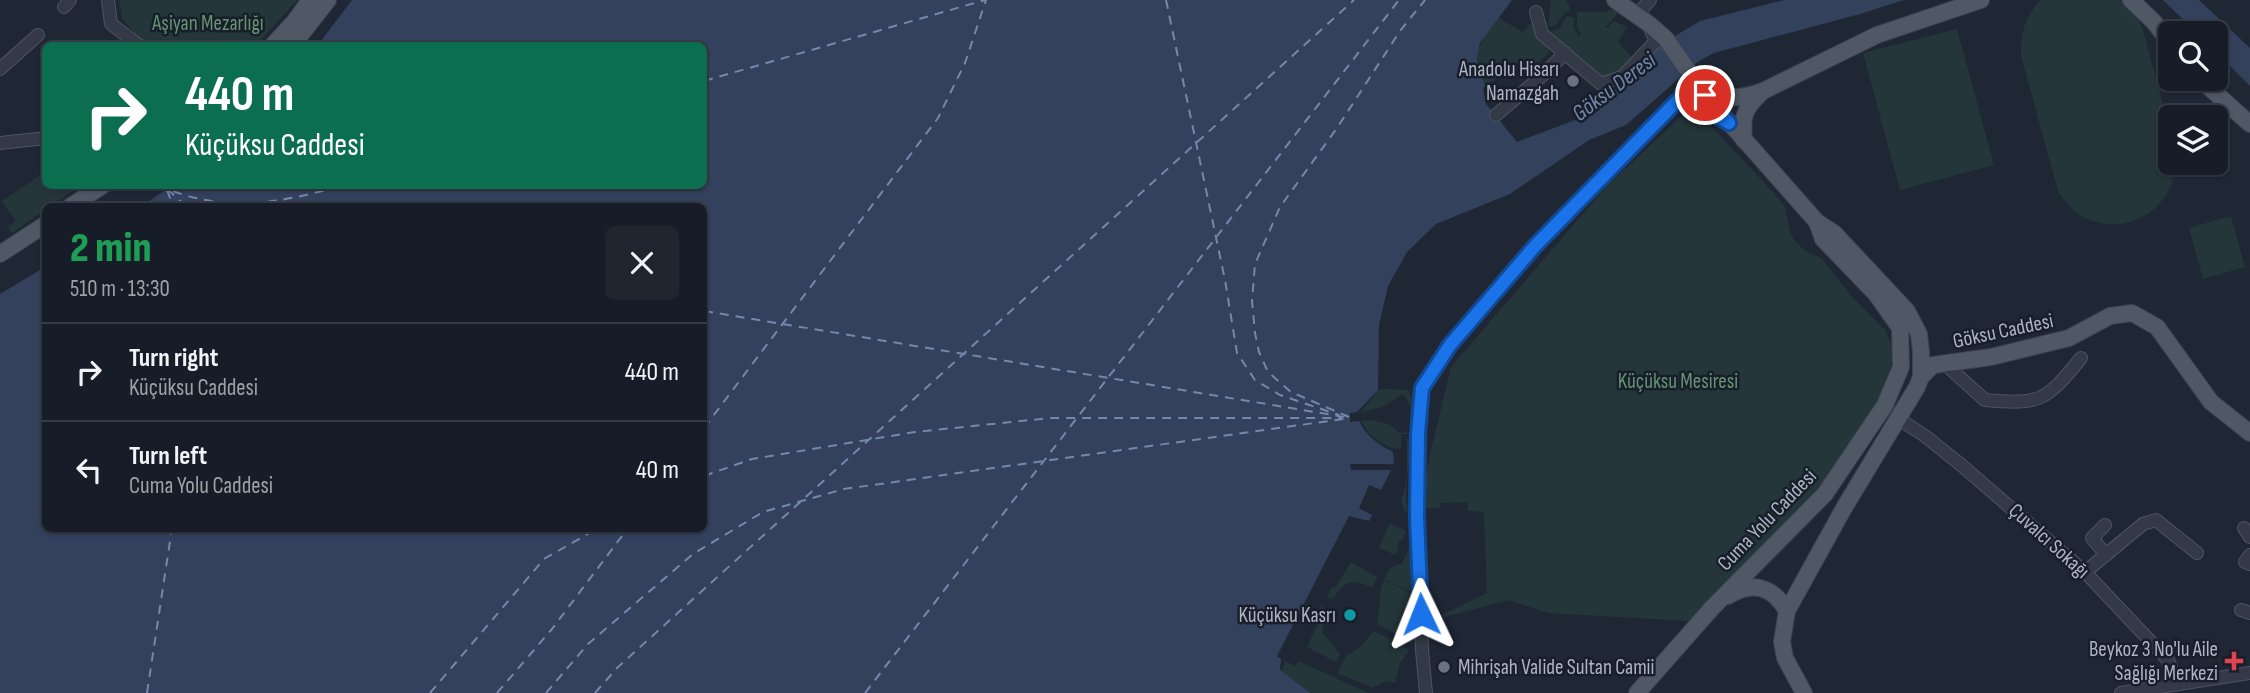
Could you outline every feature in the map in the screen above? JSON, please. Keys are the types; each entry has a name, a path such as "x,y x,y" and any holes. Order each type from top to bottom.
{"main road":[{"path":"276,42 295,22 310,0"},
{"path":"295,42 328,0"},
{"path":"1615,0 1666,39 1705,95 1816,222 1823,239 1919,334 1933,369 1844,508 1787,611 1782,642 1785,657 1804,693"},
{"path":"1705,95 1728,99 1763,91 1877,35 1981,0"},
{"path":"2132,0 2158,27"},
{"path":"1744,140 1742,120 1748,105 1763,91"},
{"path":"2213,91 2250,124"},
{"path":"76,203 97,189"},
{"path":"0,254 42,227"},
{"name":"Göksu Caddesi","path":"1933,369 2069,338 2110,316 2132,313 2157,327 2211,402 2250,433"},
{"name":"Cuma Yolu Caddesi","path":"1637,693 1712,608 1825,494 1885,405 1901,368 1906,324"},
{"path":"1825,494 1827,501 1835,507 1844,508"},
{"path":"1712,608 1735,592 1752,587 1769,591 1779,597 1787,611"}],"street":[{"path":"108,0 111,23 134,42"},
{"path":"1536,12 1542,34 1601,84 1622,77 1657,41 1643,19 1650,0"},
{"path":"0,69 38,35"},
{"path":"1496,115 1565,53"},
{"path":"1426,693 1417,517 1418,433 1422,388 1450,345 1535,246 1684,94 1693,93 1709,112 1729,123"},
{"path":"0,143 42,138"},
{"path":"1933,369 1985,400 2036,401 2050,393 2081,358"},
{"name":"Çuvalcı Sokağı","path":"1899,419 1951,457 2085,572 2168,660 2177,683"},
{"path":"2085,572 2143,524 2156,520 2197,553"},
{"path":"2105,525 2092,538 2106,555"},
{"path":"2250,555 2245,562 2250,564"},
{"path":"2121,693 2250,673"}],"green space":[{"name":"Aşiyan Mezarlığı","path":"119,0 297,0 260,42 142,42 122,18"},
{"path":"1551,0 1566,0 1571,10 1565,12 1556,25 1548,27"},
{"path":"2041,0 2125,0 2138,18 2163,105 2158,105 2158,175 2173,175 2171,185 2160,203 2145,215 2128,223 2109,224 2090,220 2072,209 2058,191 2021,56 2021,40 2031,12"},
{"path":"1623,7 1605,28 1614,21 1627,27 1618,42 1632,58 1618,72 1603,77 1548,31 1559,29 1567,16 1574,18 1573,28 1579,37 1581,34 1577,27 1577,12 1603,12"},
{"path":"1497,17 1523,32 1531,23 1550,52 1526,74 1517,63 1485,87 1479,66 1479,50"},
{"path":"1957,29 1994,165 1900,190 1863,53"},
{"name":"Küçüksu Mesiresi","path":"1692,106 1785,207 1794,240 1804,250 1822,259 1853,298 1885,330 1892,345 1889,381 1826,486 1692,621 1548,613 1509,600 1429,621 1487,593 1484,512 1468,511 1468,502 1441,503 1439,508 1423,509 1421,500 1451,367 1607,186"},
{"path":"42,174 42,189 76,189 54,203 42,203 42,212 12,233 8,227 16,221 2,201"},
{"path":"2231,216 2245,267 2203,279 2189,228"},
{"path":"1378,390 1408,390 1414,401 1412,418 1408,402 1402,395 1380,408 1361,412"},
{"path":"1372,420 1389,424 1400,433 1411,432 1406,495 1408,512 1405,512 1401,501 1407,479 1409,434 1401,434 1401,449 1389,447 1368,432 1361,421"},
{"path":"1390,523 1406,531 1402,541 1399,540 1395,555 1379,548"},
{"path":"1409,549 1414,593 1384,579 1391,568 1402,563"},
{"path":"1351,562 1377,577 1372,587 1349,583 1341,588 1333,599 1327,597 1331,588 1336,587"},
{"path":"1384,580 1414,594 1408,610 1415,594 1412,644 1398,636 1404,623 1397,635 1377,624"},
{"path":"1321,606 1327,610 1322,632 1340,654 1336,662 1307,647 1318,623 1316,617"},
{"path":"1374,631 1394,641 1387,653 1395,642 1409,650 1400,663 1395,683 1385,681 1373,688 1338,673 1346,656 1358,649"},
{"path":"1285,661 1296,666 1298,661 1369,693 1312,693 1281,671"}],"water":[{"path":"352,0 1512,0 1480,43 1477,59 1485,87 1486,104 1517,142 1586,116 1655,48 1700,21 1784,0 1904,0 1714,53 1699,61 1626,125 1589,140 1510,194 1436,224 1407,252 1388,286 1379,325 1378,390 1357,412 1350,413 1350,422 1359,421 1373,440 1393,452 1394,464 1350,464 1351,470 1391,470 1381,490 1369,485 1359,508 1372,515 1369,521 1349,516 1277,656 1281,659 1280,670 1311,693 0,693 0,294 42,269 42,532 707,532 707,203 146,203 167,189 707,189 707,42 320,42"},
{"path":"2163,0 2199,0 2221,21 2185,21"},
{"path":"2228,27 2250,48 2250,86 2228,64"}],"ferry route":[{"path":"707,80 985,0"},
{"path":"707,424 938,118 965,63 986,0"},
{"path":"1166,0 1225,280 1237,353 1255,380 1280,395 1339,415"},
{"path":"595,693 617,668 1354,0"},
{"path":"865,693 1399,0"},
{"path":"1349,417 1291,392 1268,372 1259,352 1255,333 1252,301 1255,264 1280,207 1337,128 1400,31 1425,0"},
{"path":"167,189 183,203"},
{"path":"167,189 212,201 233,203"},
{"path":"254,203 329,189"},
{"path":"167,190 172,203"},
{"path":"233,203 254,203"},
{"path":"707,311 1345,417"},
{"path":"707,475 752,459 915,432 1050,418 1342,418"},
{"path":"546,693 588,644 693,554 763,512 844,489 1350,418"},
{"path":"147,693 171,532"},
{"path":"430,693 544,559 591,532"},
{"path":"497,693 552,629 625,532"}],"place":[{"name":"Anadolu Hisarı Namazgah","path":"1573,81"},
{"name":"Küçüksu Kasrı","path":"1350,615"},
{"name":"Beykoz 3 No'lu Aile Sağlığı Merkezi","path":"2234,661"},
{"name":"Mihrişah Valide Sultan Camii","path":"1444,667"}],"route":[{"path":"1421,614 1417,517 1418,433 1422,388 1450,345 1535,246 1684,94 1688,91 1693,93 1709,112 1729,123 1705,95"}],"water label":[{"name":"Göksu Deresi","path":"1614,87"}]}
